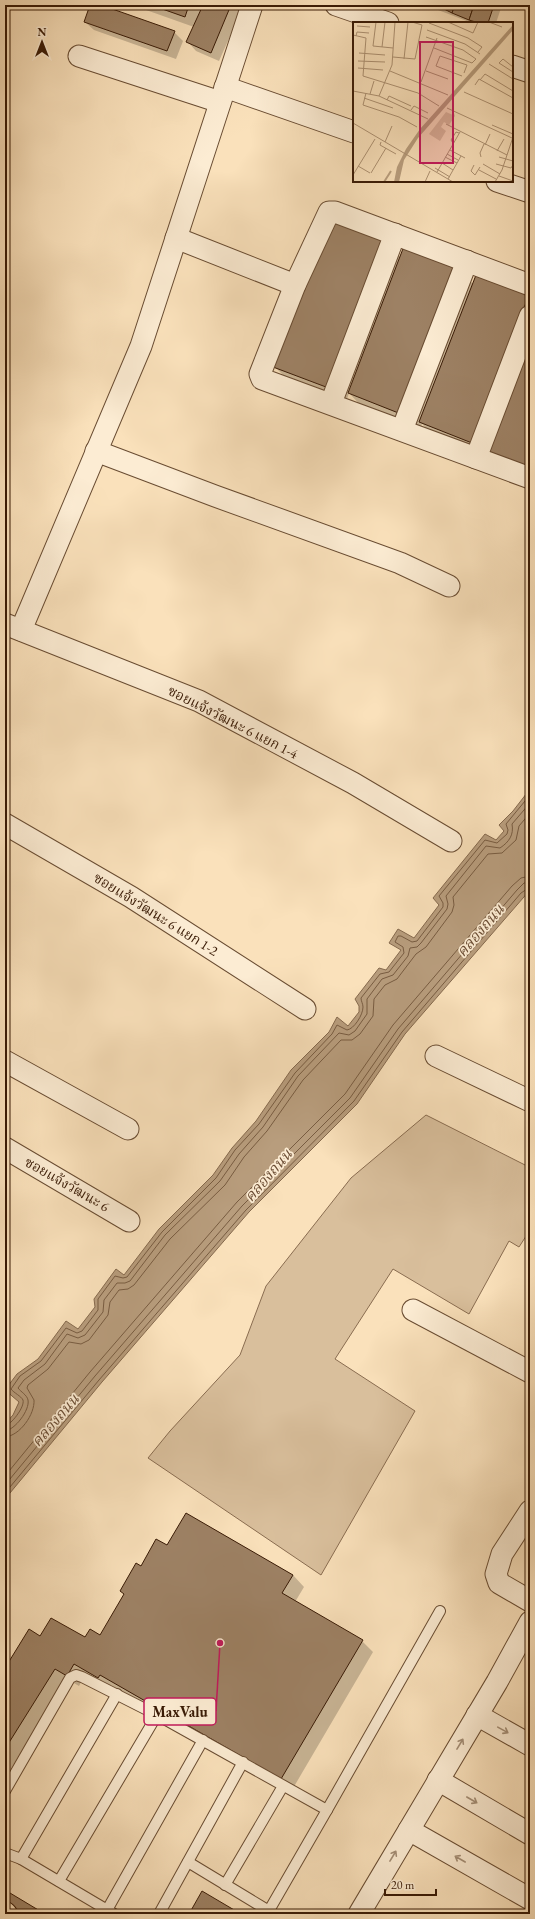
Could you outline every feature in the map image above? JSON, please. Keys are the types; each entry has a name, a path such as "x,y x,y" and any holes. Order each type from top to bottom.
{"street":[{"path":"13,627 96,451 141,346 252,5"},
{"path":"336,5 385,22"},
{"path":"79,56 353,132"},
{"path":"513,66 530,72"},
{"path":"500,182 530,192"},
{"path":"530,285 335,212 329,212 295,285 260,377 530,478"},
{"path":"331,404 395,234"},
{"path":"176,238 295,285"},
{"path":"402,430 467,261"},
{"path":"476,458 530,316"},
{"path":"96,451 400,563 449,586"},
{"name":"ซอยแจ้งวัฒนะ 6 แยก 1-4","path":"13,627 199,701 353,783 451,841"},
{"name":"ซอยแจ้งวัฒนะ 6 แยก 1-2","path":"5,824 131,897 305,1009"},
{"path":"436,1056 530,1101"},
{"path":"5,1060 128,1129"},
{"name":"ซอยแจ้งวัฒนะ 6","path":"5,1148 129,1221"},
{"path":"413,1310 528,1366"},
{"path":"530,1511 502,1554 496,1574 498,1583 530,1601"},
{"path":"359,1914 477,1715 530,1622"},
{"path":"477,1715 530,1745"},
{"path":"438,1780 530,1834"},
{"path":"409,1830 530,1899"}],"lane":[{"path":"188,1862 268,1912 440,1611"},
{"path":"5,1791 70,1678 76,1675 82,1676 157,1715 327,1810"},
{"path":"22,1859 117,1694"},
{"path":"59,1882 157,1715"},
{"path":"5,1853 22,1859 111,1912 203,1740"},
{"path":"160,1914 243,1762"},
{"path":"225,1885 283,1786"}],"shaded area":[{"path":"426,1115 527,1166 530,1161 530,1230 519,1247 509,1241 469,1314 393,1269 335,1359 415,1411 321,1575 148,1458 170,1431 240,1355 266,1286 351,1178"}],"water":[{"name":"คลองถนน","path":"530,789 530,890 405,1034 357,1104 249,1212 102,1382 5,1499 5,1424 13,1415 19,1402 5,1390 17,1374 38,1359 66,1321 78,1329 95,1307 94,1299 116,1269 124,1275 159,1229 213,1175 232,1148 256,1121 291,1070 329,1032 337,1017 348,1026 359,1012 359,1006 355,999 379,968 386,970 401,950 389,943 398,929 414,938 439,905 433,898 485,834 496,840 504,831 499,825 513,811"}],"building":[{"path":"90,5 101,5 175,31 167,51 84,22"},
{"path":"151,5 189,5 185,17"},
{"path":"203,5 231,5 211,53 186,42"},
{"path":"436,5 455,5 452,13"},
{"path":"455,5 474,5 469,20 452,13"},
{"path":"474,5 494,5 488,22 476,22 469,20"},
{"path":"330,219 383,239 326,387 273,367"},
{"path":"404,246 457,266 401,414 348,393"},
{"path":"476,275 529,295 472,443 419,422"},
{"path":"530,340 530,469 487,452"},
{"path":"186,1513 293,1575 282,1593 363,1640 281,1779 100,1675 98,1678 74,1664 67,1676 55,1669 5,1749 5,1668 29,1629 40,1636 51,1618 85,1637 90,1629 100,1635 124,1594 120,1591 136,1563 141,1566 156,1539 167,1545"},
{"path":"5,1890 45,1914 5,1914"},
{"path":"202,1891 241,1914 189,1914"}],"place":[{"name":"MaxValu","path":"220,1643"}]}
